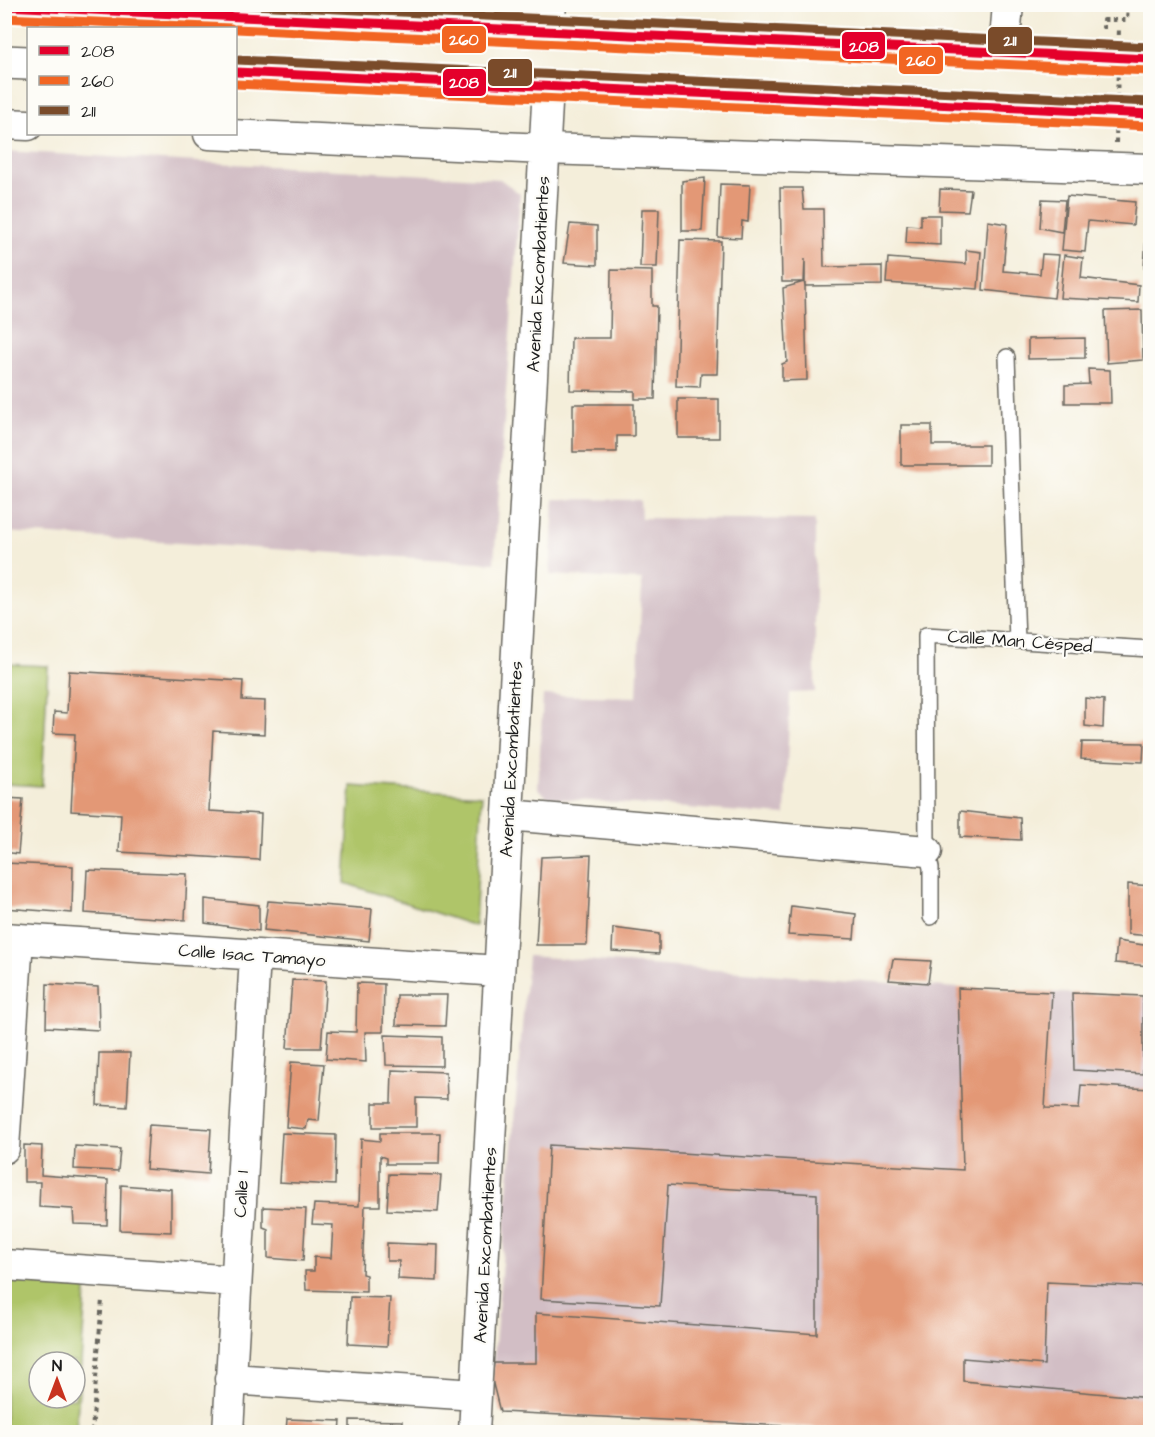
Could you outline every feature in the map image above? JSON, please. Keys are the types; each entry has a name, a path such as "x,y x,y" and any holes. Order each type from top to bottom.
{"highway":[{"path":"4,6 550,18 1004,52 1150,58"},
{"path":"4,62 27,63"},
{"path":"237,72 1150,114"}],"street":[{"path":"1004,52 1008,4"},
{"name":"Avenida Excombatientes","path":"481,1432 476,1395 548,86"},
{"path":"4,124 27,125"},
{"path":"231,135 544,149 1150,169"},
{"path":"508,815 927,851"},
{"path":"4,1148 11,939"},
{"name":"Calle Isac Tamayo","path":"11,939 500,971"},
{"name":"Calle 1","path":"228,1432 255,955"},
{"path":"4,1265 236,1281"},
{"path":"230,1379 476,1395"}],"lane":[{"path":"1006,357 1017,641"},
{"name":"Calle Man Césped","path":"931,916 931,868 927,851 926,635 1150,649"}],"path":[{"path":"1116,143 1119,27 1103,27 1104,20 1127,20 1128,4"},
{"path":"92,1432 104,1272"}],"shaded area":[{"path":"4,151 500,179 520,194 494,563 5,532"},
{"path":"554,499 640,500 641,518 815,520 815,692 790,693 785,815 549,798 538,789 543,695 637,697 642,580 550,575"},
{"path":"528,956 958,988 1150,997 1150,1432 907,1432 500,1412 492,1380"}],"green space":[{"path":"5,664 48,666 42,786 5,784"},
{"path":"351,786 482,795 475,926 345,883"},
{"path":"4,1272 87,1278 82,1350 27,1350 27,1410 78,1410 76,1432 5,1432"}],"building":[{"path":"705,178 702,231 682,231 682,181"},
{"path":"720,184 750,185 748,222 742,221 741,238 718,237"},
{"path":"780,188 802,188 804,209 823,209 824,267 882,266 882,285 805,286 805,259 804,282 782,282"},
{"path":"940,189 971,190 968,211 939,210"},
{"path":"1067,196 1135,202 1133,225 1088,221 1085,252 1062,250"},
{"path":"1042,199 1065,200 1062,232 1040,228"},
{"path":"642,209 659,209 657,267 640,267"},
{"path":"921,215 940,215 940,245 906,243 907,225 921,226"},
{"path":"1147,218 1150,218 1150,269 1144,268"},
{"path":"988,221 1007,224 1003,271 1040,274 1042,254 1059,255 1054,298 983,290"},
{"path":"570,224 597,226 597,265 564,263"},
{"path":"680,240 721,241 717,374 701,374 700,387 676,386"},
{"path":"966,250 981,252 978,289 886,283 888,258 966,264"},
{"path":"1064,255 1083,258 1081,278 1139,285 1138,302 1060,298"},
{"path":"611,270 652,271 652,306 657,306 655,399 635,399 635,391 570,390 571,338 610,338"},
{"path":"804,282 807,380 782,381 782,364 787,362 783,288"},
{"path":"1142,310 1143,360 1107,363 1105,311"},
{"path":"1085,338 1085,358 1028,359 1028,339"},
{"path":"1088,369 1110,370 1111,403 1065,403 1065,385 1089,384"},
{"path":"678,399 719,399 719,438 678,438"},
{"path":"573,404 634,404 634,436 617,436 617,452 573,452"},
{"path":"901,425 932,425 932,445 988,445 988,465 901,465"},
{"path":"69,671 243,681 242,700 265,701 264,734 213,731 209,811 261,814 259,860 119,852 121,814 71,811 75,734 53,733 54,712 67,713"},
{"path":"1085,698 1104,700 1103,728 1085,726"},
{"path":"1082,742 1144,743 1143,762 1081,759"},
{"path":"4,798 23,799 18,854 4,852"},
{"path":"960,811 1020,818 1021,840 960,837"},
{"path":"591,855 587,945 536,945 541,857"},
{"path":"4,863 73,866 72,913 4,908"},
{"path":"87,870 187,874 185,920 85,913"},
{"path":"1128,884 1150,886 1150,936 1128,934"},
{"path":"205,899 259,905 259,931 205,923"},
{"path":"268,901 372,909 369,941 264,930"},
{"path":"791,906 856,914 854,939 788,935"},
{"path":"613,928 659,934 659,954 612,951"},
{"path":"1117,941 1150,946 1150,966 1115,963"},
{"path":"893,959 931,961 928,983 889,980"},
{"path":"292,980 326,981 321,1048 287,1048"},
{"path":"357,983 384,984 383,1032 365,1032 366,1062 326,1059 328,1031 356,1032"},
{"path":"47,984 98,987 99,1030 46,1027"},
{"path":"958,988 1052,992 1045,1108 1079,1109 1081,1085 1150,1089 1150,1287 1047,1282 1044,1365 963,1358 963,1381 1150,1398 1150,1432 907,1432 500,1412 492,1380 494,1363 536,1363 536,1313 817,1334 817,1194 668,1185 660,1306 541,1299 549,1145 963,1170"},
{"path":"1072,993 1143,996 1143,1074 1074,1070"},
{"path":"397,995 447,995 445,1026 396,1025"},
{"path":"385,1035 442,1037 442,1066 386,1065"},
{"path":"99,1053 130,1053 127,1107 97,1105"},
{"path":"291,1062 324,1064 319,1121 308,1120 306,1129 286,1127"},
{"path":"392,1070 446,1072 447,1099 416,1098 416,1127 373,1127 373,1103 391,1103"},
{"path":"149,1125 211,1129 208,1174 146,1169"},
{"path":"282,1133 336,1135 335,1185 279,1182"},
{"path":"380,1133 440,1133 439,1164 386,1164 386,1158 380,1156 380,1206 365,1206 362,1274 366,1275 366,1292 306,1290 305,1271 314,1271 314,1257 331,1258 333,1225 312,1224 314,1204 359,1206 361,1139 380,1141"},
{"path":"24,1145 42,1146 41,1175 108,1180 107,1225 74,1224 73,1209 39,1207 40,1182 24,1182"},
{"path":"75,1146 120,1149 118,1171 74,1169"},
{"path":"389,1174 441,1175 438,1212 387,1210"},
{"path":"121,1185 171,1189 171,1232 120,1230"},
{"path":"263,1207 306,1209 303,1261 268,1258 268,1229 263,1227"},
{"path":"387,1243 438,1245 437,1281 398,1279 399,1261 387,1261"},
{"path":"350,1297 390,1298 387,1346 348,1344"},
{"path":"287,1419 341,1421 340,1432 286,1432"},
{"path":"350,1420 402,1421 402,1432 350,1432"}],"transit line":[{"name":"211","path":"231,4 1150,47"},
{"name":"208","path":"4,6 1150,59"},
{"name":"260","path":"4,18 208,27"},
{"name":"260","path":"237,29 1149,71"},
{"name":"211","path":"237,60 1150,102"},
{"name":"208","path":"237,72 1150,114"},
{"name":"260","path":"237,84 1149,126"}]}
